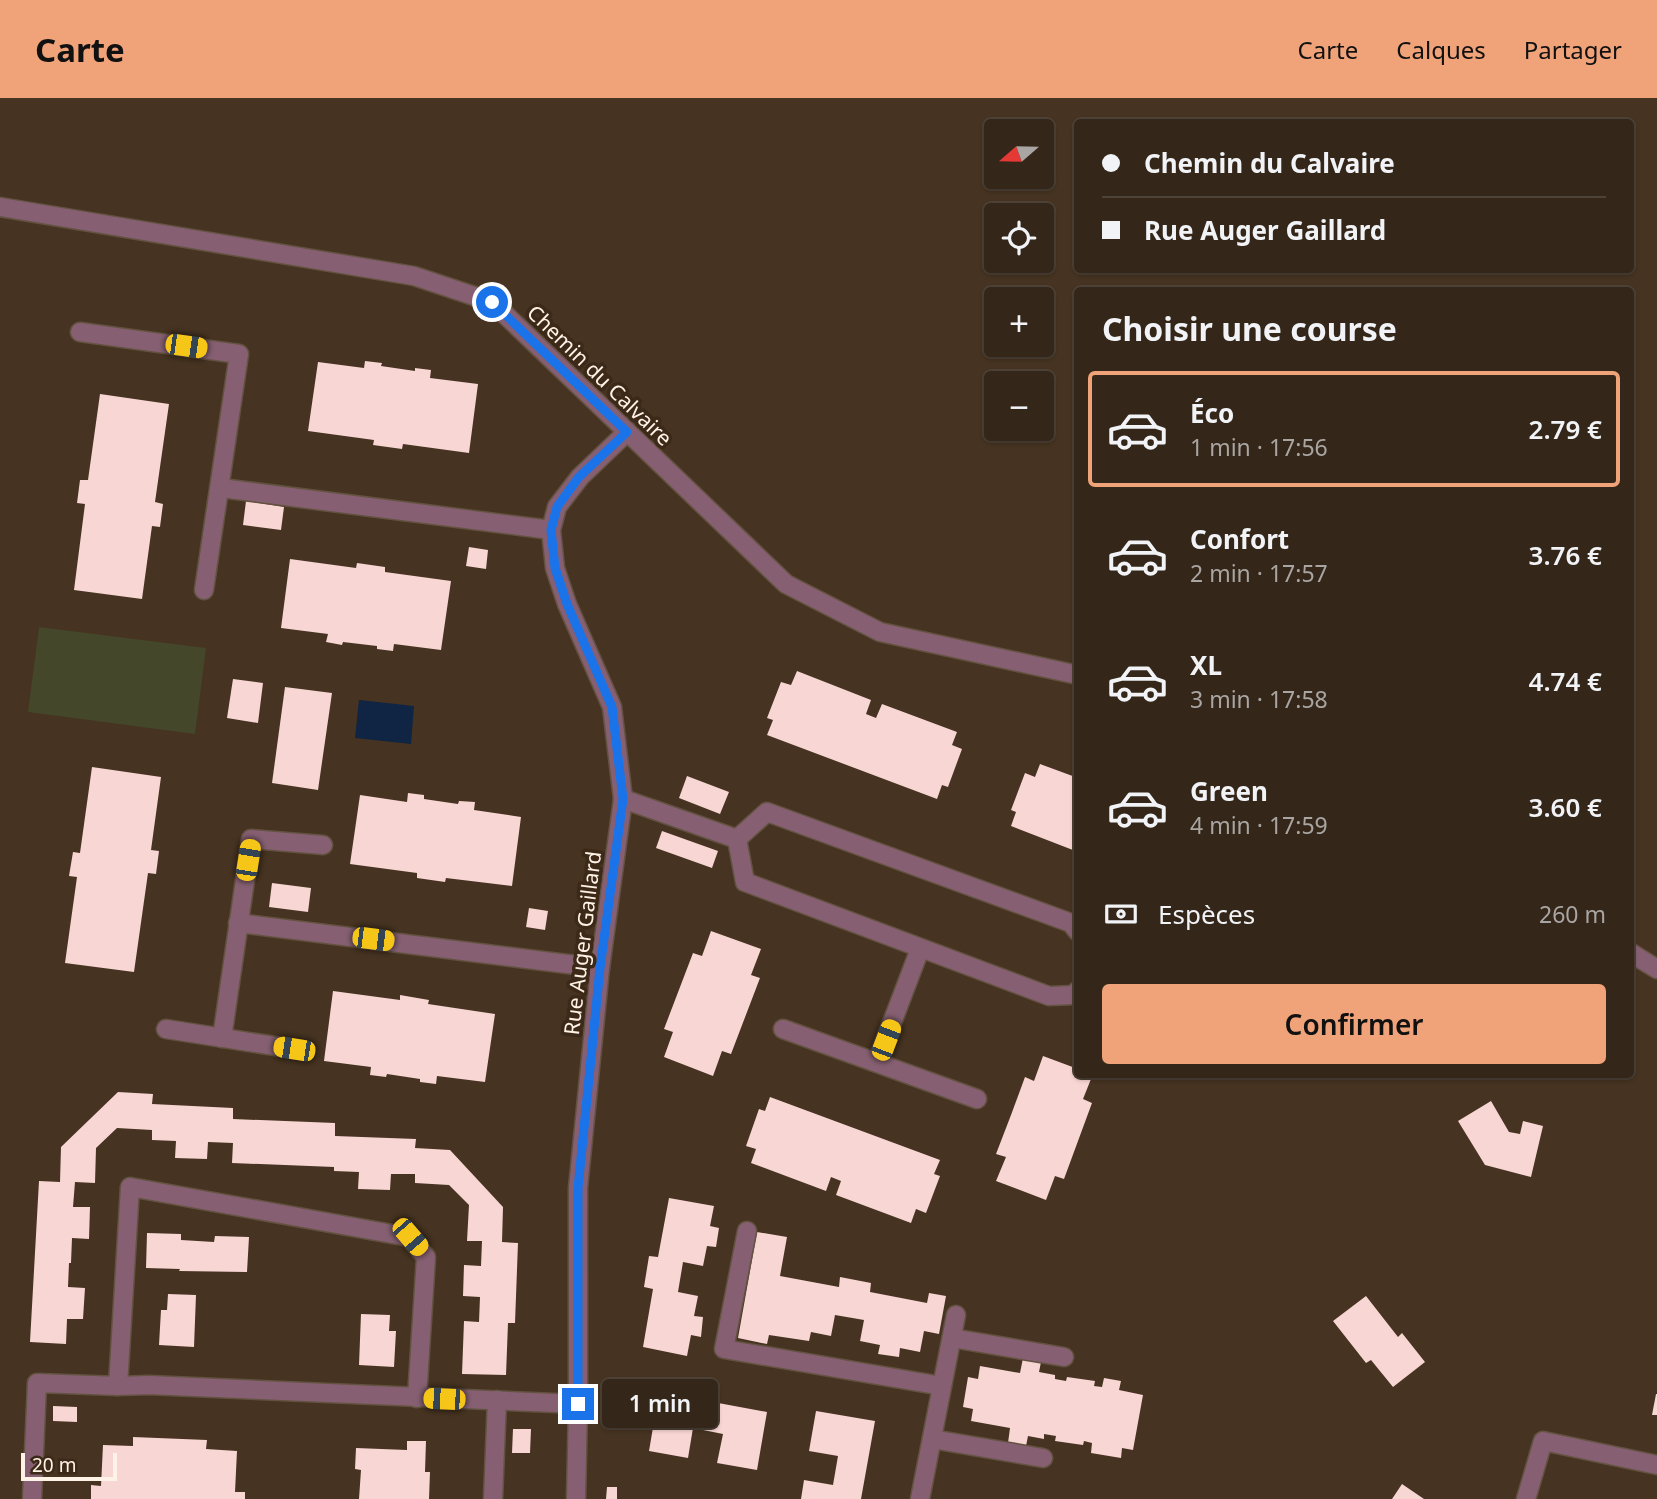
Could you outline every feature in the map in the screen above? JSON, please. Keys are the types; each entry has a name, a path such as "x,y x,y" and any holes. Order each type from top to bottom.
{"street":[{"name":"Chemin du Calvaire","path":"0,207 414,276 492,302 786,584 880,632 1074,674"},
{"path":"80,332 239,354 204,590"},
{"name":"Rue Auger Gaillard","path":"576,1499 578,1188 600,968 623,799 612,707 567,604 555,568 551,530 557,507 579,477 627,432"},
{"path":"221,488 551,530"},
{"path":"623,799 737,839"},
{"path":"737,839 767,812 1071,923 1074,927"},
{"path":"222,1038 251,838 323,845"},
{"path":"737,839 745,882 1049,996 1074,995"},
{"path":"238,923 600,968"},
{"path":"877,1062 920,949"},
{"path":"1634,955 1657,969"},
{"path":"783,1029 977,1099"},
{"path":"166,1030 294,1049"},
{"path":"118,1386 130,1188 410,1237 426,1257 417,1398"},
{"path":"747,1231 724,1349 942,1386"},
{"path":"920,1499 956,1315"},
{"path":"952,1338 1064,1357"},
{"path":"32,1499 37,1383 149,1385 578,1404"},
{"path":"493,1499 497,1400"},
{"path":"932,1439 1043,1458"},
{"path":"1526,1499 1543,1441 1657,1465"}],"green space":[{"path":"39,627 206,648 195,734 28,712"}],"water":[{"path":"359,700 414,706 411,744 355,738"}],"building":[{"path":"365,361 415,371 415,368 431,370 430,378 478,384 469,453 403,444 402,449 373,445 374,440 308,431 318,362 364,368"},
{"path":"100,394 169,404 155,502 163,504 160,527 152,526 142,599 74,590 85,504 77,503 80,480 88,480"},
{"path":"246,501 284,507 281,530 243,525"},
{"path":"469,547 488,550 486,569 466,566"},
{"path":"290,559 356,568 357,563 385,567 385,572 451,581 441,650 394,644 393,651 343,642 342,645 326,642 328,634 281,628"},
{"path":"797,671 871,700 866,714 876,718 882,704 957,732 952,745 962,749 948,787 942,785 937,799 767,735 773,720 767,718 781,682 791,685"},
{"path":"233,679 263,683 258,723 227,718"},
{"path":"285,687 332,693 318,790 272,783"},
{"path":"1040,764 1074,777 1074,850 1011,826 1016,812 1011,810 1025,773 1035,777"},
{"path":"92,767 161,777 151,850 159,851 156,874 148,873 134,972 65,963 77,877 69,876 73,852 80,853"},
{"path":"687,776 729,792 720,814 679,798"},
{"path":"408,793 424,795 424,799 458,804 459,801 475,802 474,810 521,817 512,886 446,878 445,882 417,878 417,873 350,864 360,795 407,802"},
{"path":"662,831 718,851 712,868 656,848"},
{"path":"272,883 311,888 308,912 269,907"},
{"path":"529,908 548,911 545,930 526,927"},
{"path":"711,931 761,949 751,975 760,978 731,1054 722,1051 713,1076 664,1057 673,1032 664,1029 693,953 702,956"},
{"path":"333,991 400,1000 400,995 429,1000 428,1004 495,1014 485,1082 437,1076 436,1084 420,1082 420,1079 387,1074 386,1077 370,1075 371,1067 324,1061"},
{"path":"1043,1056 1074,1068 1074,1078 1091,1078 1083,1099 1092,1103 1064,1179 1055,1176 1046,1200 996,1181 1006,1157 996,1154 1025,1077 1034,1081"},
{"path":"118,1092 153,1094 152,1104 233,1108 233,1119 335,1123 335,1136 416,1139 415,1148 450,1150 503,1207 502,1242 518,1243 515,1323 508,1323 506,1375 462,1374 464,1321 479,1322 480,1297 463,1296 464,1265 481,1266 482,1241 467,1241 469,1205 449,1185 415,1183 415,1174 391,1174 390,1190 358,1189 359,1172 334,1171 334,1167 232,1163 233,1143 208,1142 207,1159 175,1158 176,1141 152,1140 152,1130 117,1128 96,1148 95,1183 75,1182 73,1207 90,1207 89,1239 72,1238 69,1263 68,1287 85,1288 83,1319 67,1319 66,1344 30,1342 39,1181 60,1182 61,1147"},
{"path":"770,1097 940,1160 934,1174 940,1176 926,1213 916,1209 911,1223 836,1195 841,1181 831,1177 826,1191 751,1163 756,1149 746,1146 759,1109 765,1111"},
{"path":"1491,1101 1509,1132 1520,1134 1523,1121 1543,1126 1531,1177 1485,1165 1458,1121"},
{"path":"669,1198 714,1206 710,1226 719,1228 716,1247 707,1246 703,1266 683,1262 678,1292 698,1296 694,1316 703,1317 701,1337 691,1335 687,1356 643,1347 653,1289 644,1287 649,1256 658,1257"},
{"path":"757,1232 787,1237 780,1276 839,1287 840,1277 871,1283 870,1292 927,1303 929,1293 946,1296 939,1334 924,1331 920,1352 900,1348 899,1357 878,1354 880,1345 860,1341 864,1320 835,1315 831,1336 811,1332 809,1341 769,1335 767,1344 738,1338"},
{"path":"147,1233 181,1234 181,1240 214,1242 215,1236 249,1237 247,1272 146,1268"},
{"path":"168,1294 196,1295 194,1347 159,1345 161,1310 167,1310"},
{"path":"1366,1296 1398,1337 1402,1333 1425,1362 1393,1387 1371,1360 1366,1363 1333,1321"},
{"path":"361,1314 390,1315 389,1331 396,1331 394,1367 359,1365"},
{"path":"1023,1358 1041,1362 1039,1372 1055,1375 1055,1379 1066,1381 1067,1377 1095,1381 1094,1386 1102,1387 1104,1378 1121,1381 1119,1390 1143,1395 1133,1450 1122,1448 1121,1458 1091,1453 1092,1443 1084,1441 1083,1445 1055,1441 1056,1436 1044,1434 1044,1439 1028,1436 1026,1446 1008,1443 1010,1428 971,1421 973,1409 963,1407 968,1377 978,1379 980,1366 1020,1373"},
{"path":"659,1392 767,1412 757,1470 717,1463 723,1434 693,1428 688,1458 649,1451"},
{"path":"1656,1394 1657,1415 1652,1415"},
{"path":"53,1406 77,1407 77,1422 53,1421"},
{"path":"816,1411 875,1421 861,1499 801,1499 804,1480 833,1485 838,1456 809,1451"},
{"path":"513,1429 531,1429 530,1453 512,1453"},
{"path":"133,1437 207,1440 206,1449 237,1451 235,1492 245,1492 245,1499 91,1499 91,1485 101,1486 103,1445 133,1446"},
{"path":"407,1441 426,1441 425,1472 430,1472 429,1499 359,1499 361,1470 355,1469 356,1448 407,1450"},
{"path":"1402,1484 1424,1499 1392,1499"},
{"path":"607,1487 617,1487 617,1499 606,1499"}],"route":[{"path":"492,302 627,432 579,477 557,507 551,530 555,568 567,604 612,707 623,799 600,968 578,1188 578,1404"}]}
